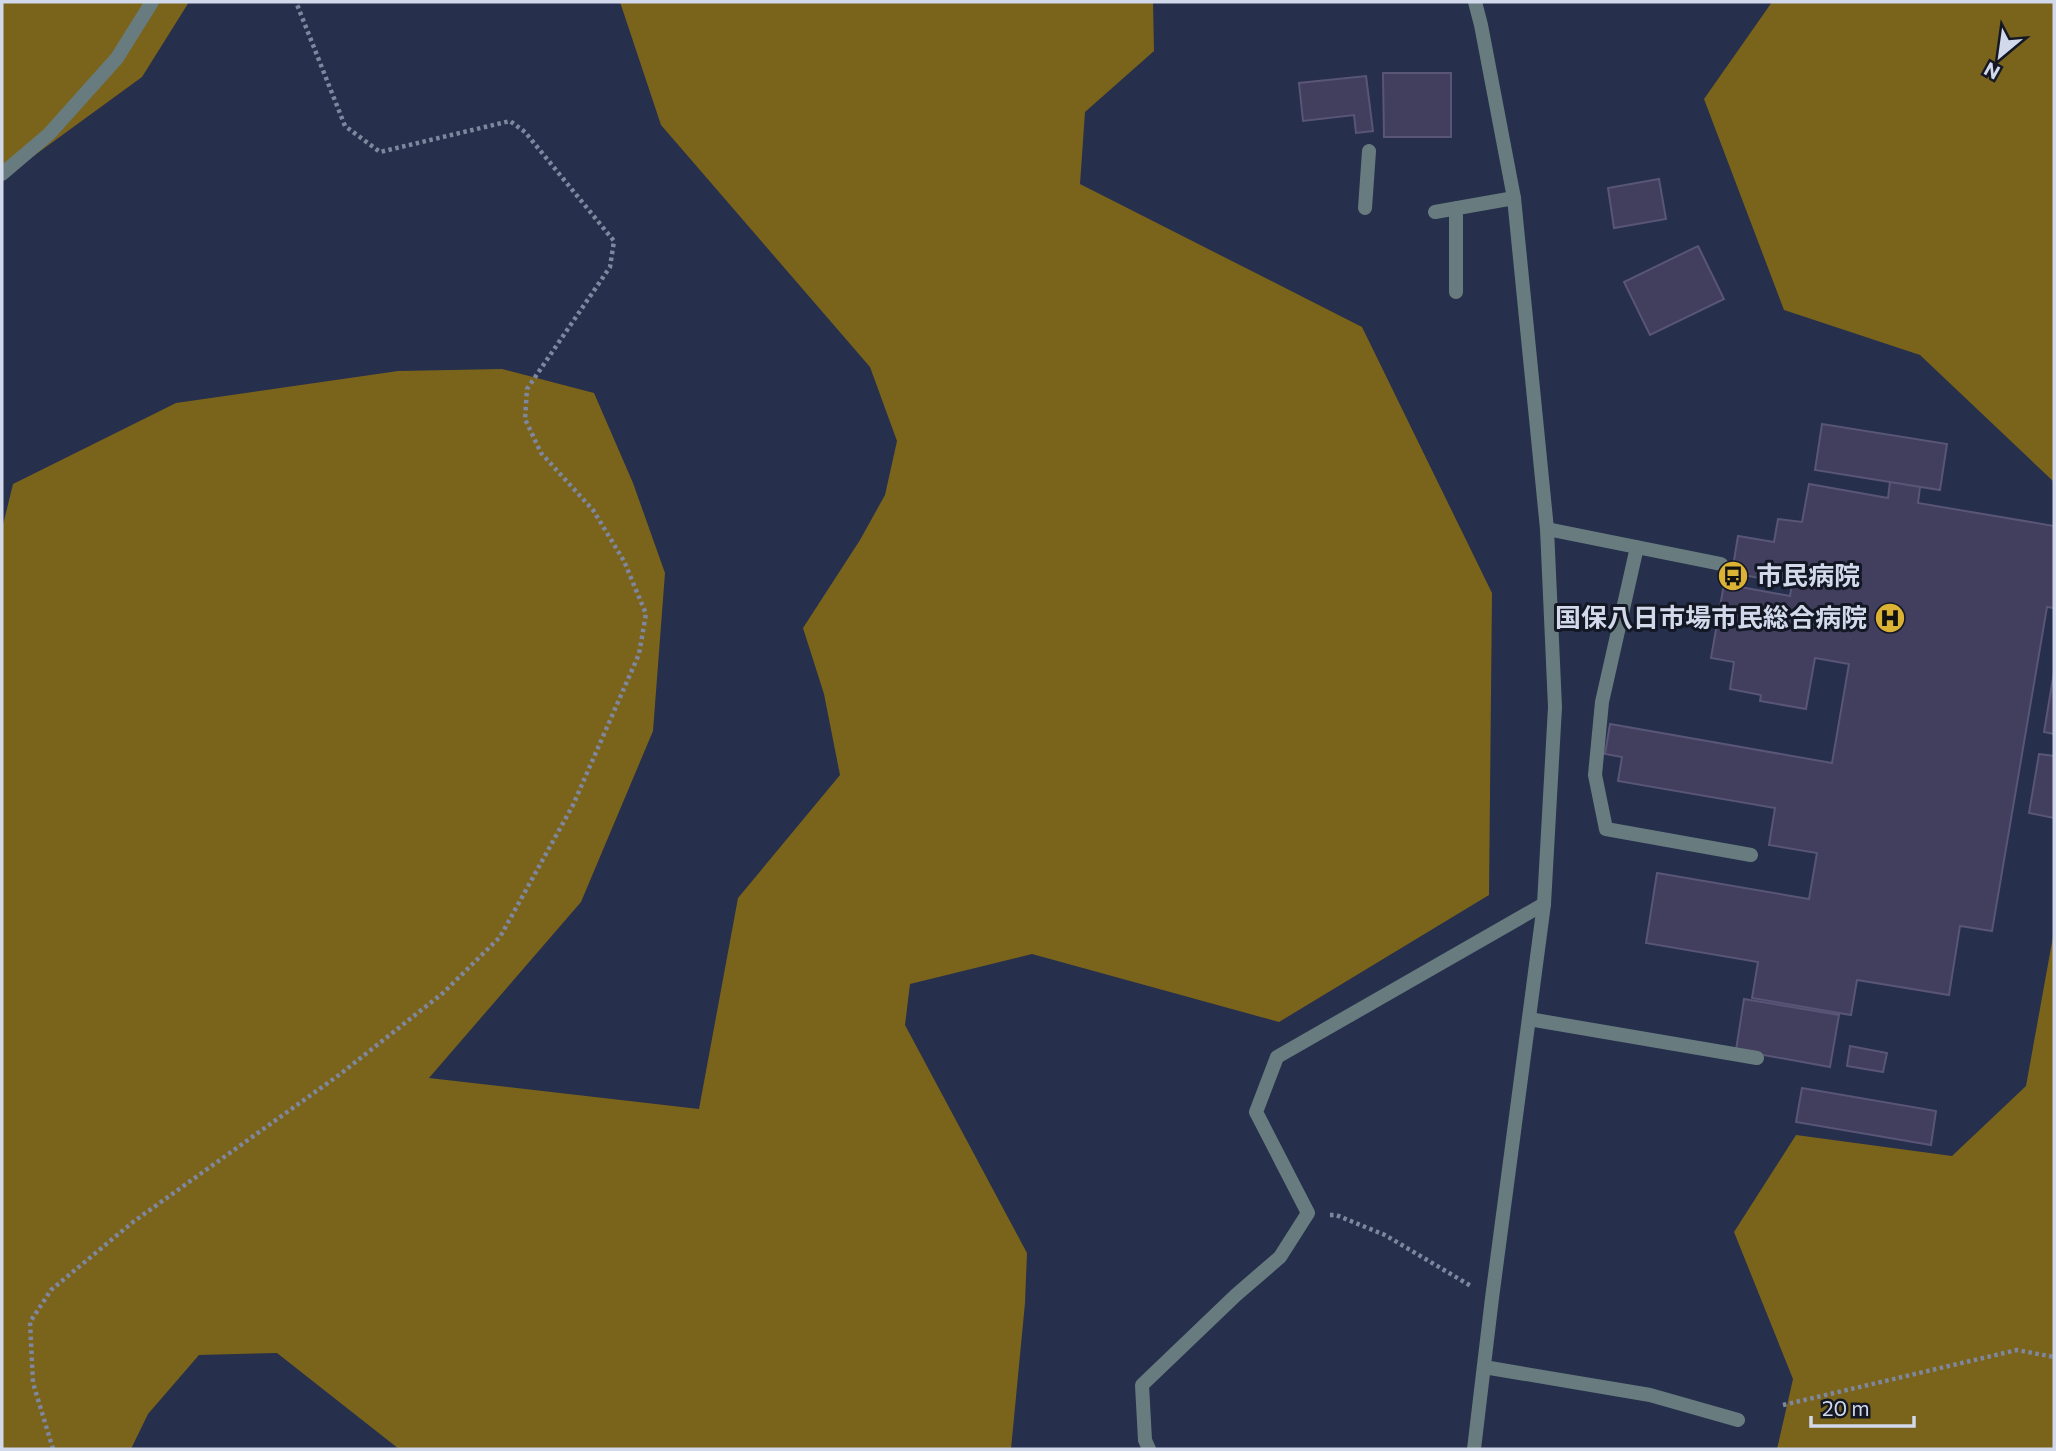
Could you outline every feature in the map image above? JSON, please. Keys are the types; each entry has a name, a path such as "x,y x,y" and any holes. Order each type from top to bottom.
{"street":[{"path":"2,174 49,134 117,58 152,2"},
{"path":"1474,1449 1545,904 1555,707 1547,530 1514,198 1475,2"},
{"path":"1365,208 1369,151"},
{"path":"1435,212 1514,198"},
{"path":"1455,208 1455,292"},
{"path":"1547,530 1721,564"},
{"path":"1637,547 1602,702 1595,775 1606,829 1751,855"},
{"path":"1149,1449 1145,1440 1142,1385 1280,1257 1308,1213 1256,1112 1277,1056 1545,904"},
{"path":"1529,1019 1757,1058"},
{"path":"1484,1367 1650,1395 1738,1420"}],"path":[{"path":"53,1449 33,1383 30,1322 51,1290 133,1222 360,1059 443,993 500,937 573,805 639,654 646,614 624,561 593,510 541,453 525,419 527,389 610,267 614,241 525,132 510,121 380,152 345,126 296,2"},
{"path":"1308,1213 1336,1215 1385,1235 1492,1298"},
{"path":"1783,1405 2017,1350 2054,1357"}],"shaded area":[{"path":"2,2 189,2 142,77 2,179"},
{"path":"620,2 1153,2 1154,51 1085,112 1080,184 1362,327 1492,593 1489,895 1279,1022 1032,954 910,984 905,1025 1027,1253 1011,1449 399,1449 277,1353 199,1355 148,1414 131,1449 2,1449 2,529 13,484 176,403 398,371 502,369 594,393 633,483 665,573 653,731 581,902 429,1078 699,1109 738,898 840,775 824,694 803,628 860,540 885,495 897,441 870,367 661,125"},
{"path":"1772,2 2054,2 2054,482 1920,355 1784,310 1704,99"},
{"path":"2054,931 2054,1449 1777,1449 1793,1379 1734,1232 1796,1135 1952,1156 2026,1086"}],"building":[{"path":"1383,73 1451,73 1451,137 1384,137"},
{"path":"1366,76 1373,131 1356,133 1354,115 1303,121 1299,83"},
{"path":"1659,179 1666,219 1614,228 1608,188"},
{"path":"1698,246 1724,299 1650,335 1624,282"},
{"path":"1822,424 1947,444 1940,490 1815,470"},
{"path":"1890,482 1920,487 1918,503 2054,526 2054,608 2047,607 1992,931 1960,926 1949,995 1857,980 1851,1015 1752,998 1758,962 1646,943 1657,873 1809,899 1817,853 1769,845 1775,808 1618,781 1622,757 1605,754 1610,724 1832,763 1849,664 1815,658 1806,709 1760,701 1761,695 1730,689 1734,662 1711,658 1724,584 1790,596 1792,584 1732,573 1738,536 1774,542 1778,519 1802,522 1809,484 1888,498"},
{"path":"2054,672 2054,734 2044,732"},
{"path":"2039,754 2054,756 2054,818 2029,813"},
{"path":"1744,999 1839,1015 1830,1067 1736,1050"},
{"path":"1850,1046 1887,1053 1883,1072 1847,1066"},
{"path":"1802,1088 1936,1111 1931,1145 1796,1122"}],"place":[{"name":"市民病院","path":"1733,576"},
{"name":"国保八日市場市民総合病院","path":"1890,618"}]}
